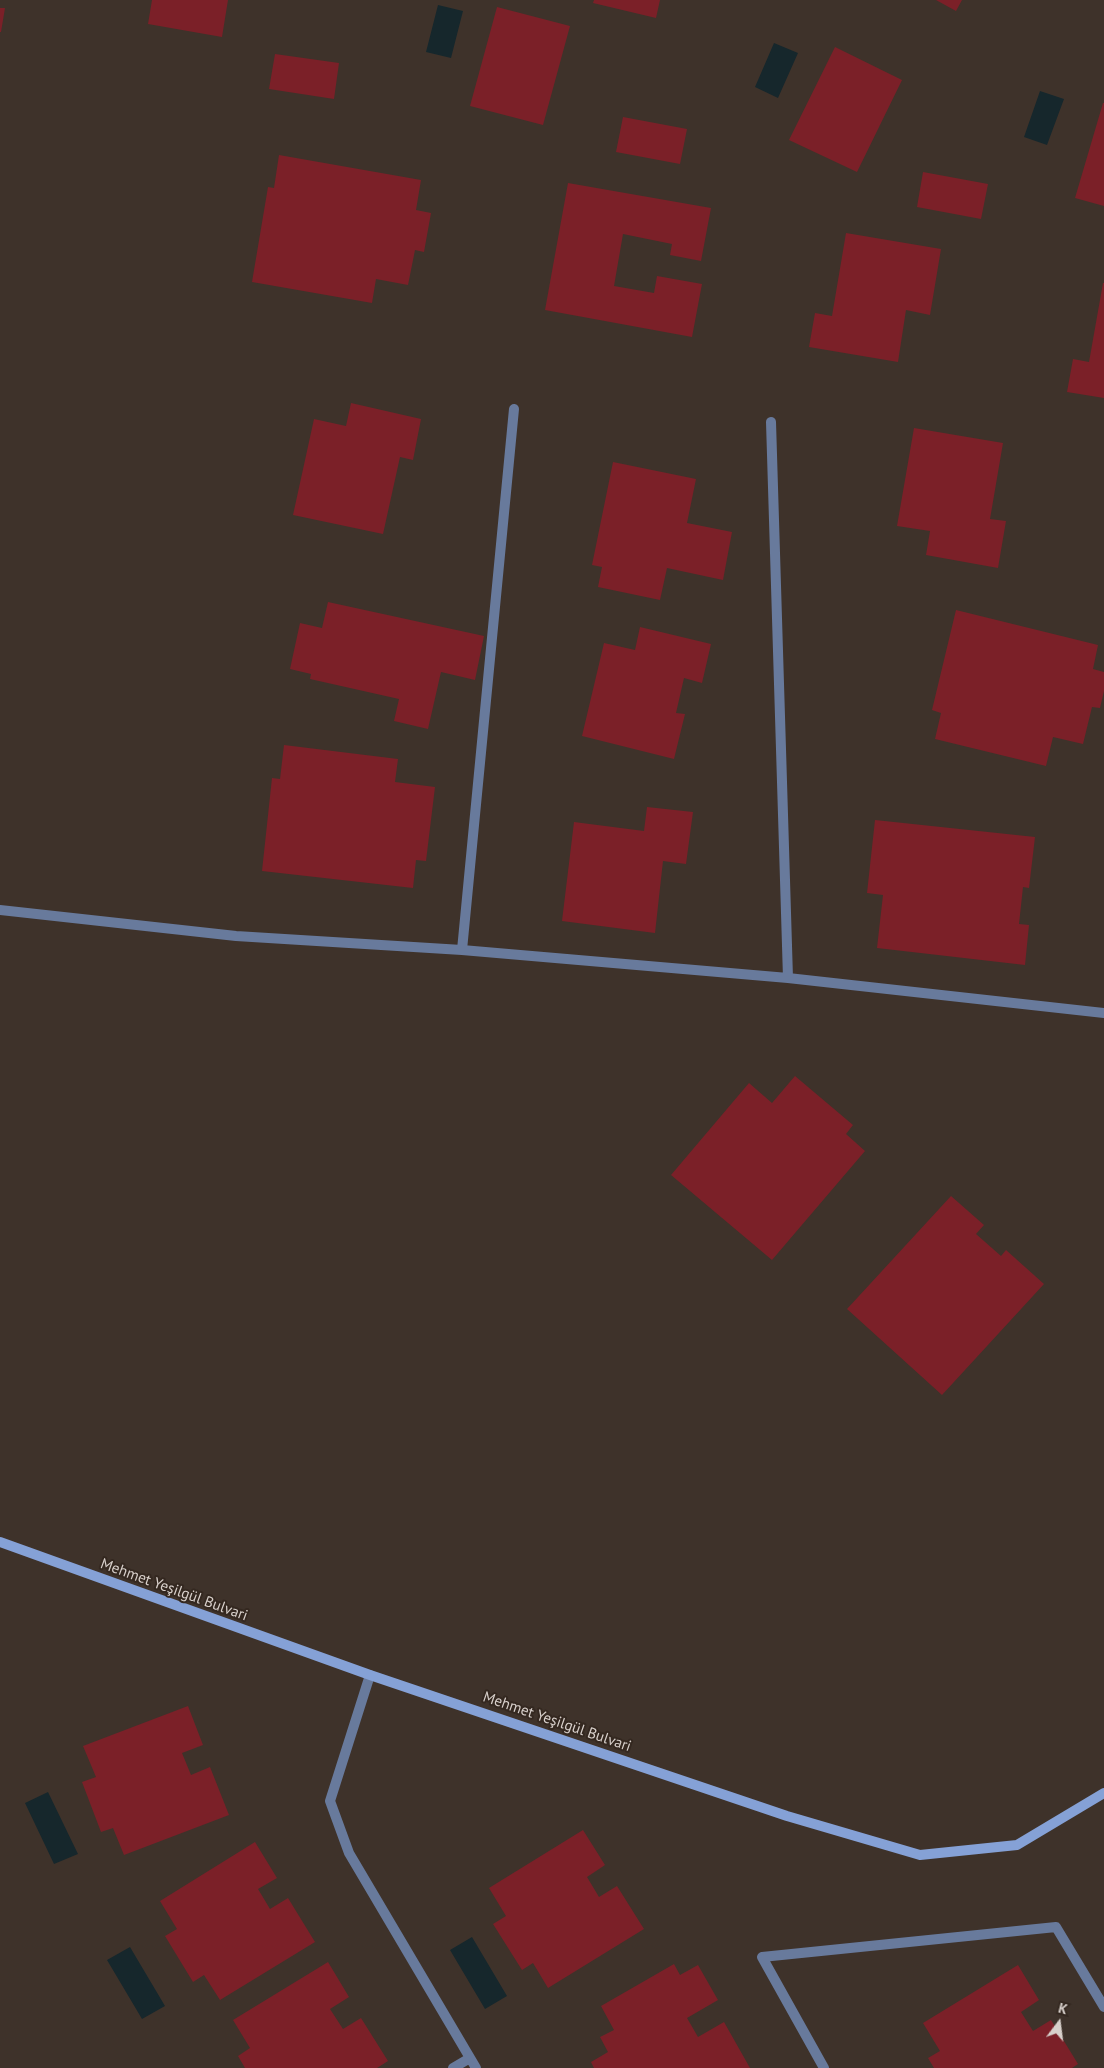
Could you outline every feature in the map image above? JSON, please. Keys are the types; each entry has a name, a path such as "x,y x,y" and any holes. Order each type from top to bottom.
{"main road":[{"name":"Mehmet Yeşilgül Bulvari","path":"0,1542 370,1675 787,1816 920,1854 1018,1845 1104,1793"}],"street":[{"path":"462,950 514,409"},
{"path":"771,422 788,978"},
{"path":"0,910 236,936 462,950 788,978 1104,1013"},
{"path":"370,1675 330,1801 350,1853 476,2068"},
{"path":"824,2068 762,1956 1056,1927 1104,2007"},
{"path":"453,2068 470,2058"}],"shaded area":[{"path":"438,5 463,11 451,58 426,52"},
{"path":"774,43 798,53 778,98 755,87"},
{"path":"1040,91 1064,99 1047,145 1024,137"},
{"path":"48,1792 78,1854 54,1864 25,1803"},
{"path":"472,1937 507,1996 485,2009 450,1950"},
{"path":"130,1947 165,2006 142,2019 107,1960"}],"building":[{"path":"152,0 228,0 222,37 148,24"},
{"path":"594,0 660,0 656,18 593,3"},
{"path":"936,0 962,0 956,11"},
{"path":"497,7 570,26 543,125 470,106"},
{"path":"0,8 5,8 1,32 0,32"},
{"path":"835,47 902,80 857,172 789,140"},
{"path":"275,54 339,63 334,99 269,89"},
{"path":"1104,103 1104,206 1075,198"},
{"path":"623,117 687,129 680,164 616,152"},
{"path":"279,155 421,180 416,210 431,213 424,252 415,250 408,285 376,279 372,303 252,282 268,187 274,188"},
{"path":"923,172 988,184 981,219 917,207"},
{"path":"568,183 711,208 701,261 670,255 672,244 623,234 614,286 654,293 657,276 702,284 692,337 545,310"},
{"path":"846,233 941,249 930,315 906,310 898,362 809,347 815,313 832,316"},
{"path":"1103,283 1104,398 1067,392 1073,359 1089,362"},
{"path":"351,403 421,419 413,460 400,457 383,534 293,515 314,419 346,426"},
{"path":"914,428 1003,443 990,519 1006,521 998,568 926,555 930,531 897,526"},
{"path":"613,462 696,479 687,523 732,532 723,580 667,568 660,600 598,587 602,567 592,565"},
{"path":"328,602 484,636 475,680 441,672 428,729 394,721 399,699 310,679 311,674 290,669 300,623 322,628"},
{"path":"956,610 1098,645 1093,669 1104,672 1104,691 1100,708 1092,707 1083,744 1053,737 1046,766 935,739 941,713 932,710"},
{"path":"640,627 711,644 702,683 684,678 676,713 685,714 674,759 582,736 604,643 635,650"},
{"path":"284,745 398,759 395,782 435,787 426,861 416,860 413,888 262,871 272,778 280,779"},
{"path":"647,807 693,812 686,864 663,861 655,933 562,921 574,822 644,831"},
{"path":"875,820 1035,837 1029,888 1023,887 1019,924 1029,925 1025,965 877,948 883,895 867,893"},
{"path":"795,1076 853,1125 846,1134 865,1151 772,1260 671,1175 749,1083 772,1103"},
{"path":"951,1196 984,1225 976,1234 1001,1256 1006,1250 1044,1284 942,1395 847,1309"},
{"path":"188,1706 203,1745 182,1753 191,1775 210,1767 229,1815 124,1855 113,1828 101,1832 82,1782 96,1777 83,1746"},
{"path":"583,1830 605,1865 587,1877 599,1897 617,1886 644,1929 548,1988 533,1963 522,1970 493,1924 506,1916 489,1888"},
{"path":"255,1842 277,1878 258,1889 270,1909 288,1898 315,1942 220,2000 204,1975 193,1982 165,1936 177,1929 160,1901"},
{"path":"328,1962 349,1997 330,2009 343,2029 361,2018 388,2061 377,2068 245,2068 238,2056 250,2048 233,2020"},
{"path":"674,1964 680,1975 698,1965 718,2000 687,2018 698,2037 724,2022 750,2068 594,2068 591,2062 608,2052 600,2037 614,2030 601,2006"},
{"path":"1018,1965 1039,2000 1021,2012 1033,2031 1051,2020 1078,2064 1072,2068 934,2068 928,2058 940,2051 923,2023"}]}
